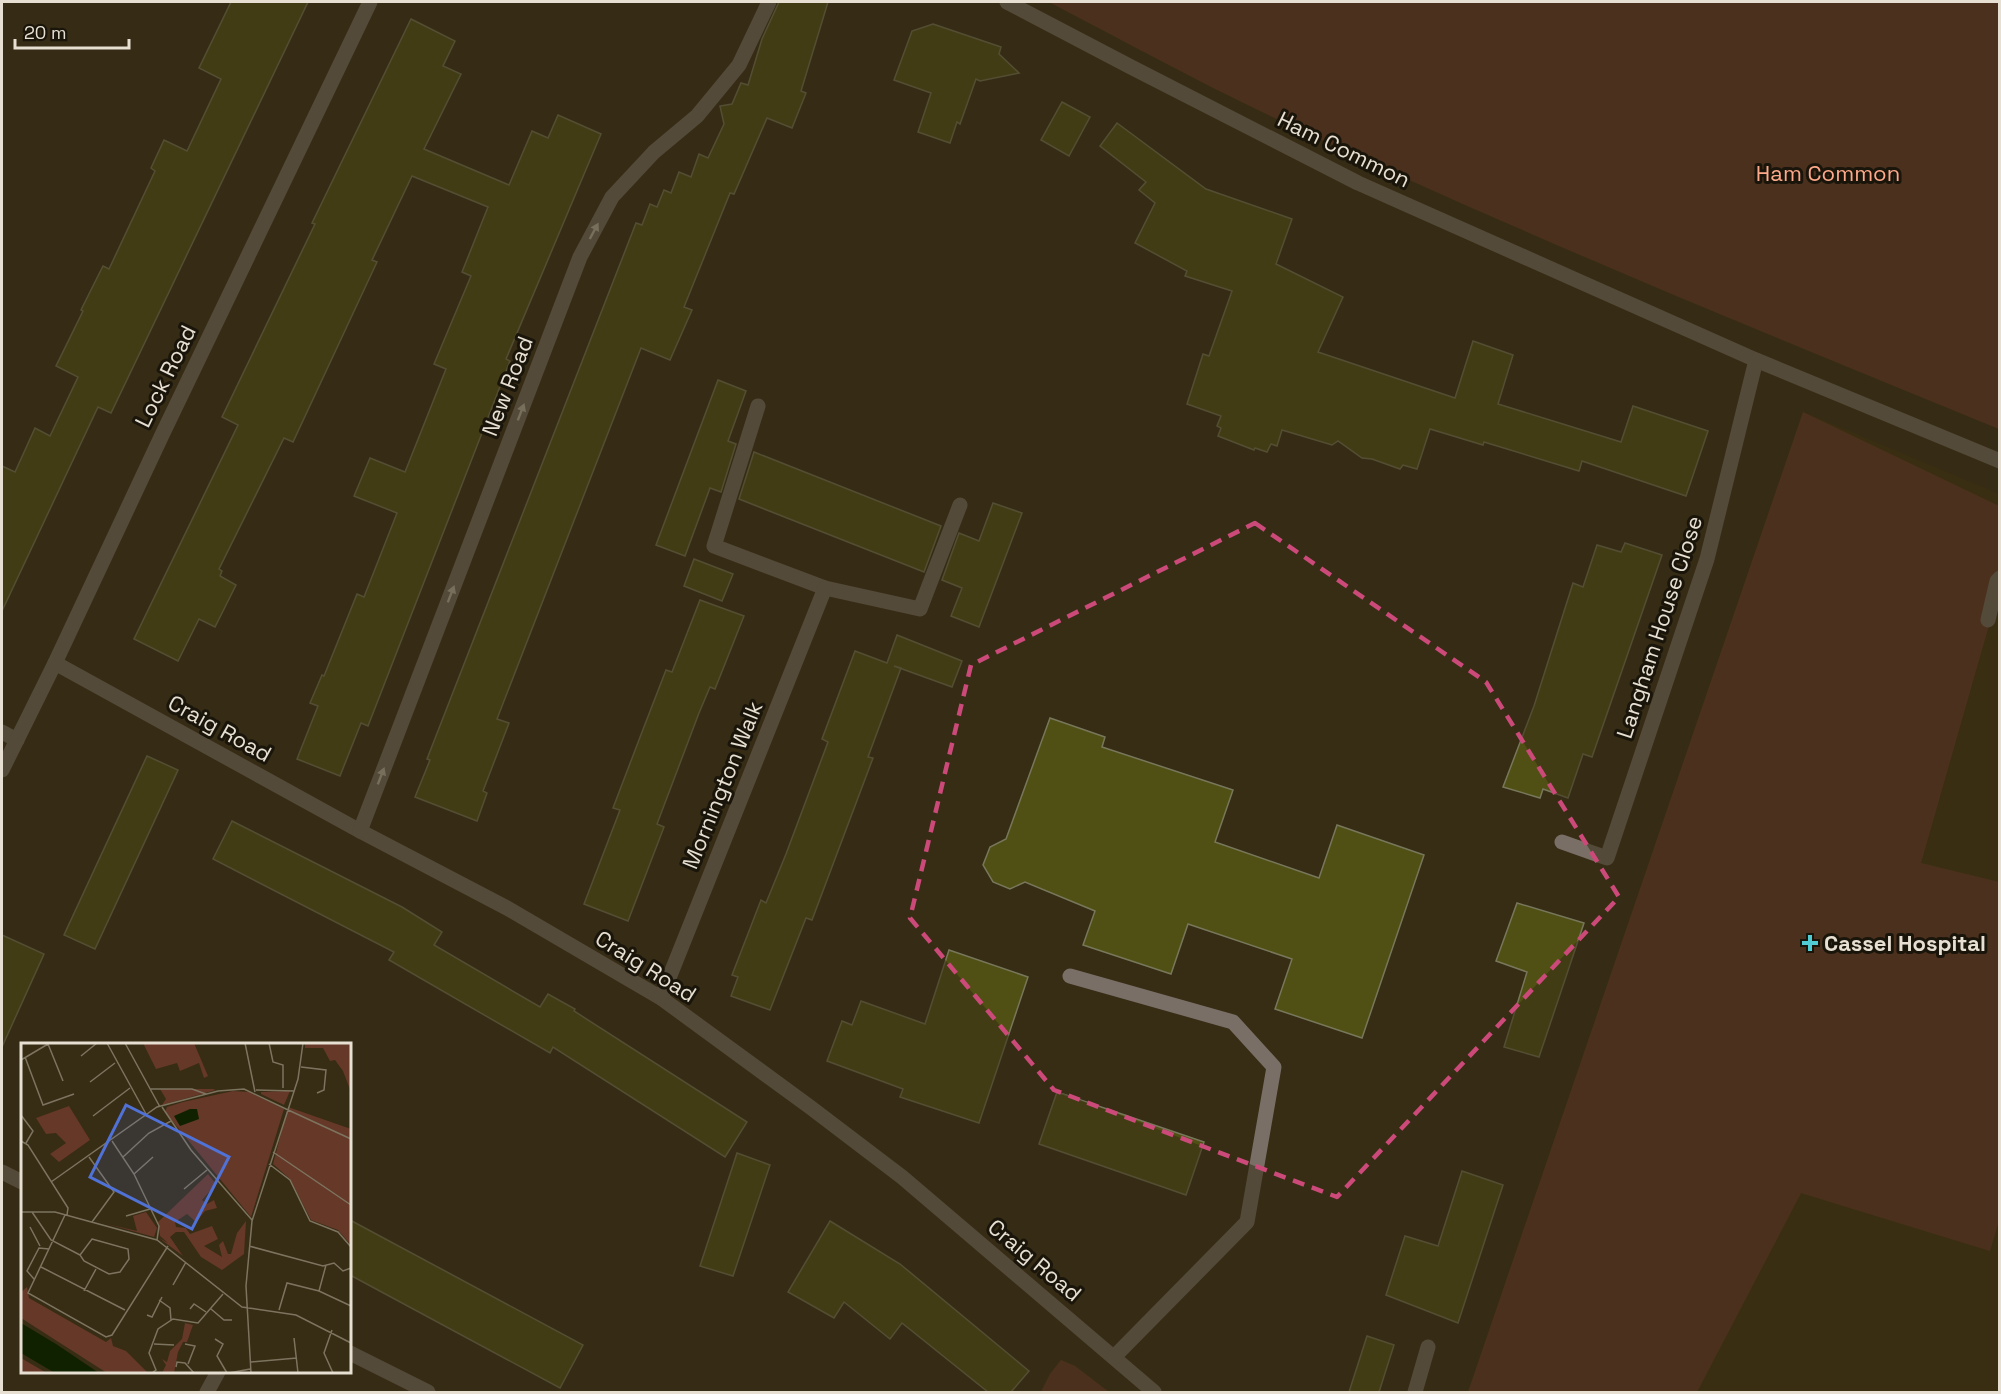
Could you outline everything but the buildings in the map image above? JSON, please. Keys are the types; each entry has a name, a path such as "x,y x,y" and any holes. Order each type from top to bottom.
{"street":[{"name":"Lock Road","path":"2,771 370,2"},
{"name":"New Road","path":"360,831 580,257 612,197 654,152 697,116 739,65 769,2"},
{"name":"Ham Common","path":"1007,2 1358,183 1756,360 2000,461"},
{"name":"Langham House Close","path":"1562,842 1607,858 1707,559 1756,360"},
{"path":"758,405 714,546 825,588 920,609 960,505"},
{"path":"1988,620 2000,578"},
{"name":"Mornington Walk","path":"661,998 825,588"},
{"name":"Craig Road","path":"55,663 360,831 507,908 661,998 902,1177 1154,1392"},
{"path":"2,732 17,740"},
{"path":"1070,976 1233,1022 1274,1067 1247,1222 1114,1357"},
{"path":"2,1172 21,1182"},
{"path":"1415,1392 1428,1347"},
{"path":"351,1354 428,1392"},
{"path":"207,1392 217,1373"}],"highlighted area":[{"path":"1255,523 1486,682 1619,897 1337,1197 1054,1090 910,918 971,665"}],"shaded area":[{"name":"Cassel Hospital","path":"1803,412 1999,494 1999,1392 1468,1392"}],"green space":[{"name":"Ham Common","path":"1049,2 1999,2 1999,429 1727,317 1456,201 1248,105"},
{"name":"Cassel Hospital","path":"1803,412 1999,506 1999,590 1921,863 1999,882 2000,1217 1990,1251 1801,1193 1697,1392 1468,1392"},
{"path":"1061,1360 1075,1366 1109,1392 1041,1392 1050,1374"}],"place":[{"name":"Cassel Hospital","path":"1810,943"}]}
